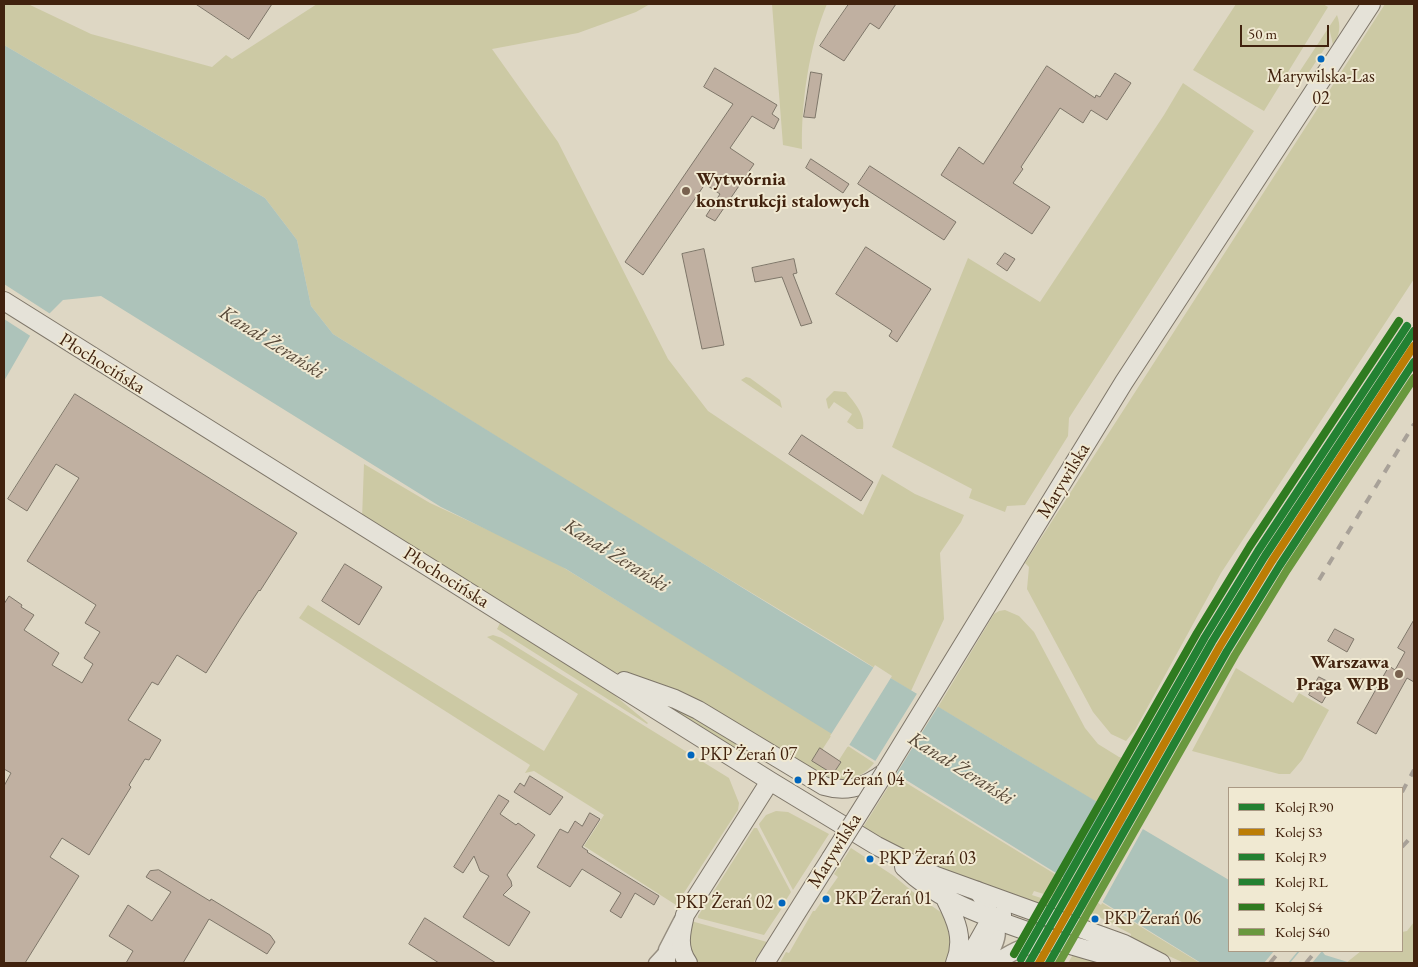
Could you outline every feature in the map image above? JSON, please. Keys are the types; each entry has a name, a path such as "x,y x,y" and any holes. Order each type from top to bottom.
{"main road":[{"name":"Marywilska","path":"765,963 956,658 1124,382 1372,4"},
{"name":"Płochocińska","path":"4,301 57,336 770,781 889,853 922,883 946,890 995,919 1055,942 1135,963"},
{"path":"594,671 675,699 698,710 816,782 832,789 858,788 873,781 885,772"},
{"path":"688,963 682,950 680,939 685,915 770,781"},
{"name":"Płochocińska","path":"946,890 977,890 1124,944 1162,963"},
{"path":"946,890 959,930 960,948 955,963"},
{"path":"966,963 977,946 983,931 995,919 1006,912 1012,911 1039,914"}],"street":[{"path":"977,890 995,919 998,928 998,936 983,963"},
{"path":"655,963 667,957 685,915"},
{"path":"995,963 1024,947 1036,943 1055,942"}],"shaded area":[{"path":"4,4 28,4 91,34 212,67 226,55 232,59 317,4 650,4 636,12 578,33 492,49 558,142 668,359 708,411 863,515 882,474 915,494 964,515 940,553 944,619 911,691 601,502 333,334 311,306 297,240 265,198 4,45"},
{"path":"772,4 827,4 815,38 807,75 802,149 783,145"},
{"path":"1236,4 1323,4 1328,7 1264,111 1193,70"},
{"path":"1385,4 1414,4 1414,279 1221,573 1135,730 1126,741 1111,734 1093,712 1027,589 1029,567 1025,563"},
{"path":"1337,15 1339,30 1333,45 1329,27"},
{"path":"1327,30 1329,42 1307,75 1296,77"},
{"path":"1183,83 1254,131 1069,418 1068,436 1025,505 1007,506 1005,512 969,498 972,489 892,447 968,258 1040,302 1164,115"},
{"path":"746,377 780,400 782,408 741,380"},
{"path":"834,391 846,392 859,409 863,419 863,429 857,429 847,422 852,414 834,402 828,408 826,399"},
{"path":"364,464 430,503 523,546 525,544 833,733 822,750 833,773 841,762 839,760 848,746 874,763 861,775 850,779 832,779 830,782 667,691 604,668 362,519"},
{"path":"308,605 544,751 578,694 487,637 493,635 502,638 729,778 739,803 738,810 676,905 584,846 604,815 534,771 525,773 530,765 299,618"},
{"path":"1005,610 1019,616 1034,632 1085,728 1098,744 1119,757 1135,761 1108,809 938,707 994,614"},
{"path":"500,623 505,623 607,689 648,723 497,629"},
{"path":"1236,668 1293,703 1299,693 1329,710 1302,760 1290,774 1279,774 1192,751"},
{"path":"660,702 684,708 781,767 756,757 744,749 741,753"},
{"path":"895,776 1200,963 1184,963 1130,938 1131,934 1056,894 1054,897 1034,891 1032,895 1056,903 1051,911 973,886 862,829"},
{"path":"776,811 788,812 829,834 793,890 759,824 766,815"},
{"path":"754,828 757,828 791,892 786,900 782,898 778,905 782,908 764,935 698,918"},
{"path":"851,848 894,876 919,897 952,920 950,963 780,963 786,952 789,953 813,911 822,901 825,903 830,897 826,894 838,877 834,874"},
{"path":"691,921 767,942 753,963 696,963 686,937"},
{"path":"1414,922 1414,963 1346,963 1360,952 1403,952 1403,932 1407,931"},
{"path":"1075,951 1113,963 1068,963"}],"water":[{"name":"Kanał Żerański","path":"4,45 265,198 297,240 311,306 333,334 780,610 1228,879 1228,952 1323,952 1325,955 1351,963 1201,963 566,569 441,507 101,296 63,300 34,329 4,381"}],"pier":[{"path":"4,284 52,315 32,337 4,319"},
{"path":"875,665 892,676 848,747 830,736"},
{"path":"918,692 939,705 895,776 874,763"},
{"path":"1110,807 1121,814 1078,890 1067,883"},
{"path":"1133,821 1144,827 1101,905 1090,897"},
{"path":"1273,952 1297,952 1288,963 1264,963"},
{"path":"1299,952 1321,952 1312,963 1290,963"}],"building":[{"path":"196,4 272,4 249,39"},
{"path":"849,4 896,4 879,29 870,23 844,61 820,46"},
{"path":"1047,66 1095,98 1096,95 1100,97 1115,73 1131,83 1107,120 1091,110 1083,123 1060,108 1021,167 1023,169 1013,183 1050,207 1032,234 941,175 959,147 983,164"},
{"path":"715,68 777,105 772,114 779,119 774,129 752,116 730,148 754,164 715,221 706,216 720,194 705,184 643,275 625,262 733,104 704,87"},
{"path":"811,72 822,74 815,118 804,117"},
{"path":"811,159 849,184 843,193 806,168"},
{"path":"870,166 956,222 944,240 858,184"},
{"path":"866,247 931,289 897,342 889,336 891,330 836,294"},
{"path":"704,249 724,345 702,349 682,254"},
{"path":"1005,253 1015,259 1007,271 997,264"},
{"path":"794,259 797,273 793,274 812,323 801,326 782,277 755,282 752,268"},
{"path":"75,394 297,533 206,673 177,655 158,685 152,682 128,720 161,740 149,760 145,759 129,785 131,787 89,855 62,838 50,857 79,876 25,963 4,963 4,786 11,773 4,769 4,604 9,596 34,615 24,630 59,653 52,665 82,683 93,664 84,658 100,632 85,623 96,605 27,561 79,478 56,464 27,511 8,499"},
{"path":"802,435 873,482 861,501 789,454"},
{"path":"345,564 382,587 359,625 322,601"},
{"name":"Warszawa Praga WPB","path":"1414,620 1414,682 1407,678 1376,734 1357,723 1389,666 1395,670 1405,652 1398,648"},
{"path":"1335,629 1354,639 1347,652 1328,641"},
{"path":"1319,677 1333,684 1322,703 1309,695"},
{"path":"820,748 841,762 833,774 812,761"},
{"path":"530,776 563,797 550,815 514,792 520,783 524,786"},
{"path":"499,795 509,801 500,814 516,825 518,823 535,835 507,875 512,886 503,895 530,912 509,946 463,917 489,876 480,871 474,856 463,873 454,867"},
{"path":"590,813 600,819 582,847 587,852 659,896 654,905 635,893 621,918 610,911 621,893 582,869 570,887 537,867 560,829 568,833 575,821 582,826"},
{"path":"159,870 270,935 275,942 267,954 209,919 183,963 126,963 133,951 109,936 128,905 152,921 171,892 146,877 150,871"},
{"path":"425,918 496,963 439,963 409,944"}],"railway":[{"path":"1319,580 1414,424"},
{"path":"1403,790 1414,770"},
{"path":"1403,846 1414,834"},
{"path":"1270,963 1279,952"},
{"path":"1306,963 1315,952"}],"rail line":[{"name":"S4","path":"1014,954 1197,633 1250,546 1399,321"},
{"name":"R9","path":"1021,959 1205,637 1258,551 1407,326"},
{"name":"R90","path":"1029,963 1212,642 1265,556 1414,331"},
{"name":"S3","path":"1039,963 1220,646 1272,561 1414,346"},
{"name":"RL","path":"1049,963 1227,651 1280,565 1414,362"},
{"name":"S40","path":"1059,963 1235,655 1287,570 1414,378"}],"place":[{"name":"Marywilska-Las 02","path":"1321,59"},
{"name":"Wytwórnia konstrukcji stalowych","path":"686,191"},
{"name":"Warszawa Praga WPB","path":"1399,674"},
{"name":"PKP Żerań 07","path":"691,755"},
{"name":"PKP Żerań 04","path":"798,780"},
{"name":"PKP Żerań 03","path":"870,859"},
{"name":"PKP Żerań 01","path":"826,899"},
{"name":"PKP Żerań 02","path":"782,903"},
{"name":"PKP Żerań 06","path":"1095,919"}]}
